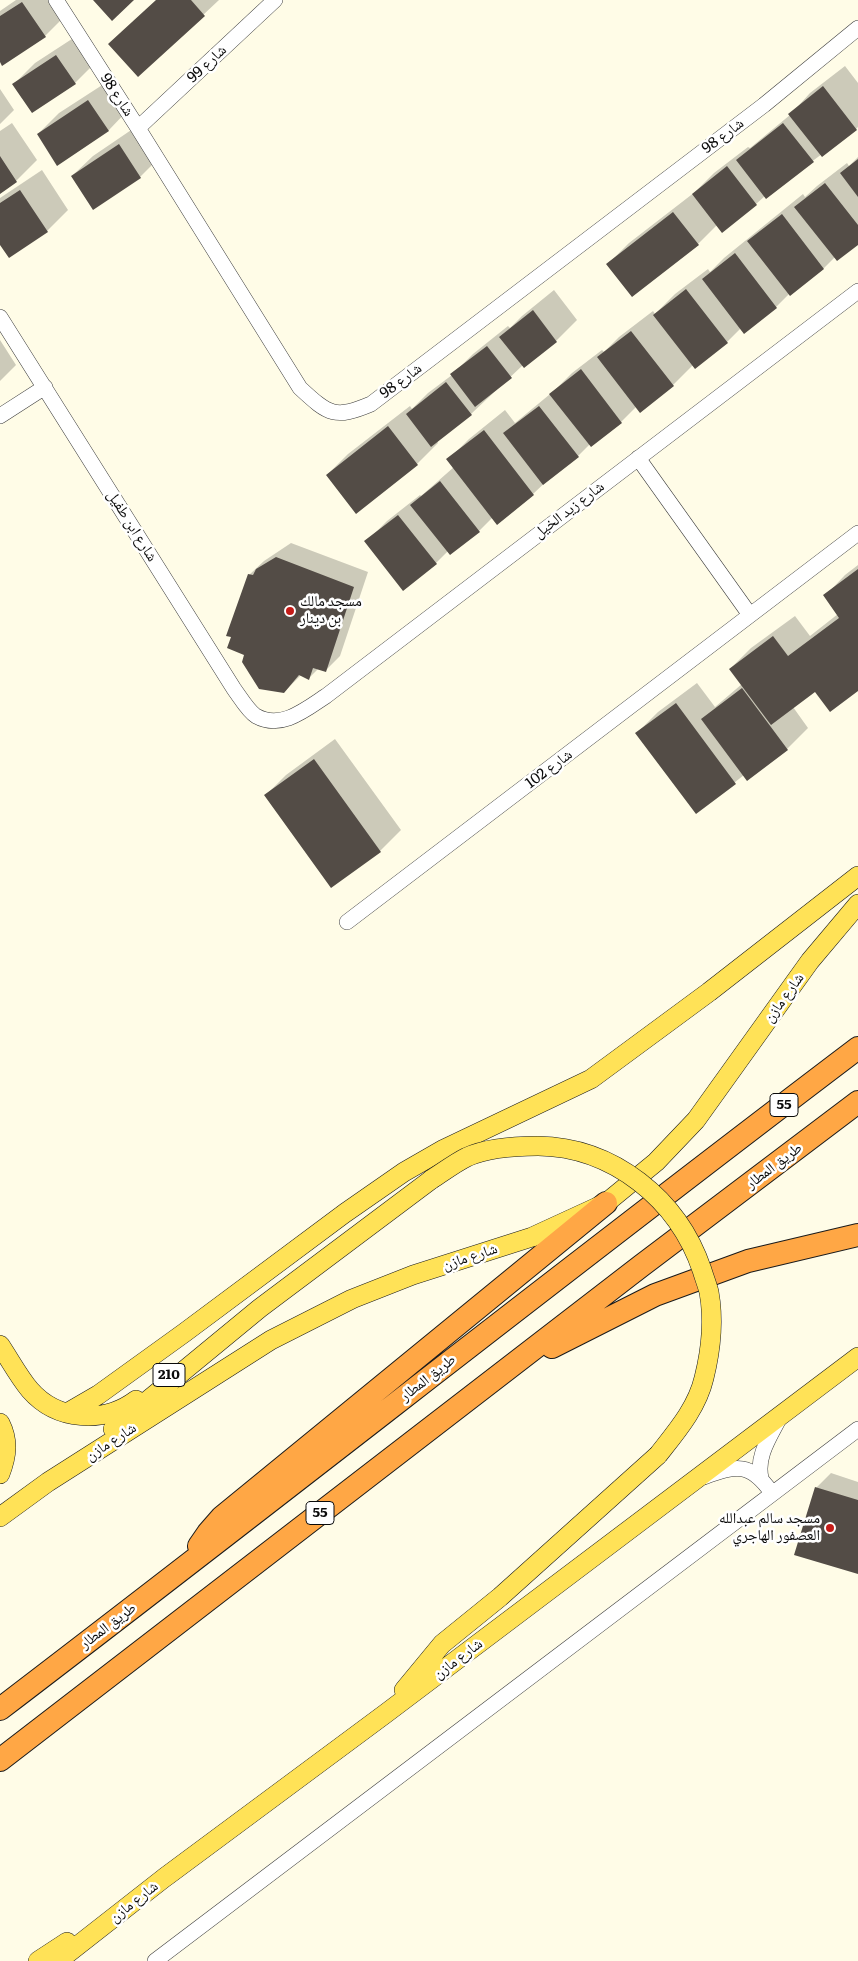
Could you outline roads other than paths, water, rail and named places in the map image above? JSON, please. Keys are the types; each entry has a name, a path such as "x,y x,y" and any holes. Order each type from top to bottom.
{"highway":[{"name":"طريق المطار","path":"0,1709 619,1230 858,1048"},
{"name":"طريق المطار","path":"0,1760 508,1368 858,1102"},
{"path":"189,1564 208,1532 222,1517 606,1203"},
{"path":"508,1368 655,1295 748,1261 858,1234"}],"main road":[{"path":"67,1413 98,1395 345,1213 404,1172 444,1149 590,1078 709,992 858,876"},
{"name":"شارع مازن","path":"0,1517 48,1482 271,1340 352,1299 412,1275 532,1237 606,1203 656,1162 696,1120 810,961 858,904"},
{"path":"48,1482 260,1308 432,1179 468,1156 512,1146 556,1146 599,1158 638,1180 671,1211 695,1248 709,1291 712,1336 704,1380 686,1420 658,1455 500,1597 442,1644 385,1714"},
{"name":"210","path":"0,1345 30,1389 40,1400 61,1412 94,1416 129,1405 260,1308"},
{"name":"شارع مازن","path":"58,1961 164,1878 385,1714 858,1357"},
{"path":"0,1424 4,1433 6,1459 0,1474"},
{"path":"38,1961 164,1878"}],"street":[{"name":"شارع 98","path":"56,0 300,388 317,404 338,414 352,412 371,404 756,111 858,28"},
{"name":"شارع 99","path":"138,128 275,0"},
{"name":"شارع زيد الخيل","path":"276,722 299,714 326,696 858,291"},
{"name":"شارع ابن طفيل","path":"0,317 234,689 255,716 276,722"},
{"path":"0,416 45,387"},
{"path":"638,458 750,616"},
{"name":"شارع 102","path":"347,922 858,533"},
{"path":"761,1478 759,1469 760,1459 781,1416"},
{"path":"155,1961 858,1429"},
{"path":"695,1480 724,1470 736,1469 754,1472 772,1493"}],"place":[{"name":"مسجد مالك بن دينار","path":"290,611"},
{"name":"مسجد سالم عبدالله العصفور الهاجري","path":"830,1528"}]}
